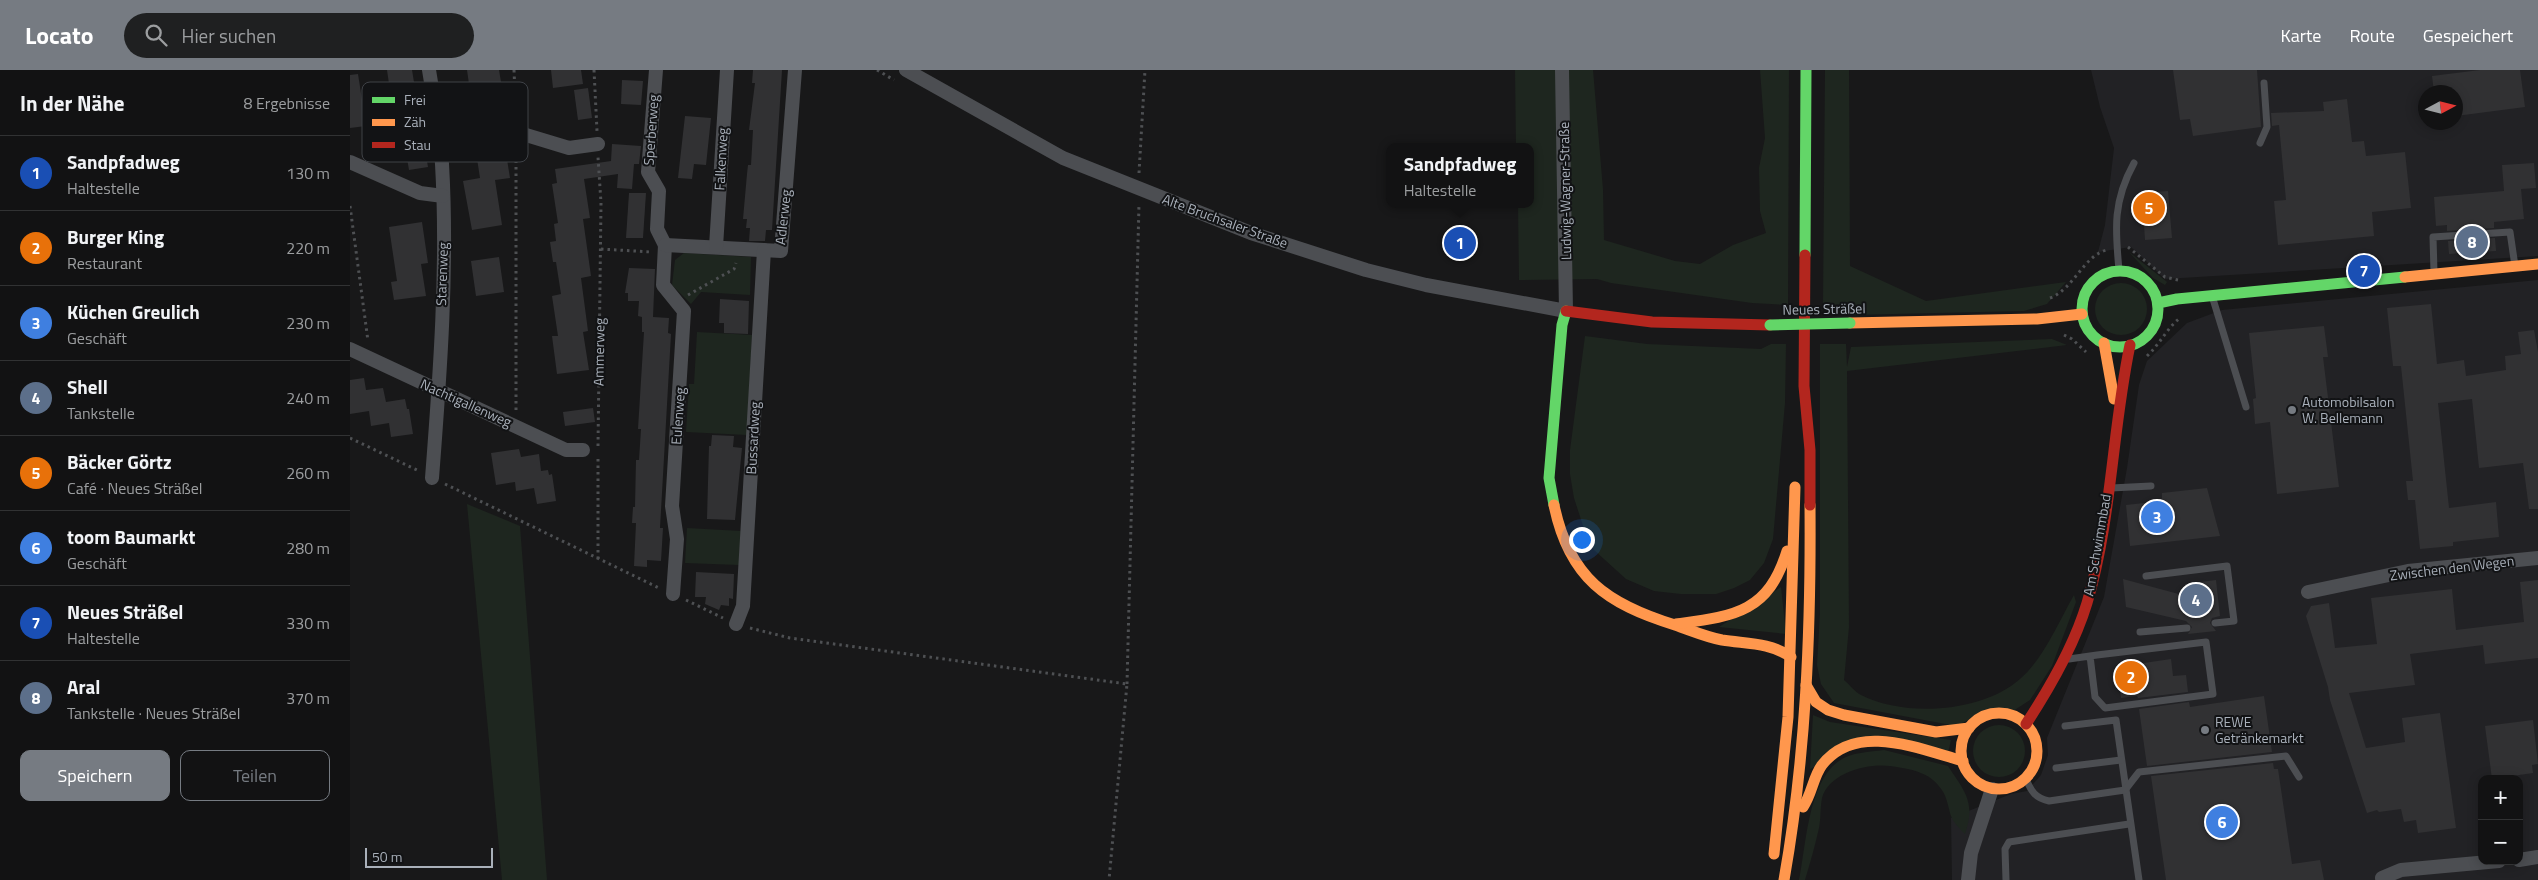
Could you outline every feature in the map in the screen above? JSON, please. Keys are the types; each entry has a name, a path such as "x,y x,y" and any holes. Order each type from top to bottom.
{"main road":[{"path":"1784,880 1795,818 1806,685 1811,585 1810,450 1804,386 1806,70"},
{"path":"2158,303 2538,264"},
{"path":"2119,270 2128,271 2145,279 2151,286 2158,303 2158,312 2152,329 2139,342 2130,345 2116,347 2104,343 2090,331 2082,314 2082,305 2088,288 2102,275 2119,270"},
{"name":"Neues Sträßel","path":"1566,311 1652,322 1770,325 2037,319 2082,314"},
{"path":"1566,311 1562,325 1549,478 1558,523 1574,561 1603,594 1644,616 1721,640 1763,644 1791,656"},
{"name":"Am Schwimmbad","path":"2104,343 2116,411"},
{"name":"Am Schwimmbad","path":"2026,724 2066,659 2088,602 2099,553 2116,411 2130,345"},
{"path":"1797,442 1804,386"},
{"path":"1772,863 1780,810 1791,656 1795,478"},
{"path":"1668,625 1726,617 1749,607 1768,592 1778,577 1786,555 1795,514"},
{"path":"1806,685 1816,702 1828,710 1844,715 1936,732 1969,728"},
{"path":"2001,713 2010,715 2026,724 2036,742 2037,752 2036,762 2026,779 2010,788 1992,789 1974,780 1963,762 1962,744 1969,728 1983,717 2001,713"},
{"path":"1795,818 1807,803 1811,788 1823,764 1832,753 1853,743 1902,744 1963,762"}],"street":[{"name":"Sperberweg","path":"656,70 648,172 659,191 657,229 665,249"},
{"name":"Falkenweg","path":"716,247 727,70"},
{"name":"Adlerweg","path":"665,249 716,247 781,251 795,70"},
{"name":"Alte Bruchsaler Straße","path":"906,70 1063,158 1139,184 1251,233 1366,270 1453,290 1566,311"},
{"name":"Ludwig-Wagner-Straße","path":"1562,70 1566,311"},
{"path":"528,135 569,148 598,144"},
{"path":"350,162 420,193 443,196"},
{"name":"Starenweg","path":"432,478 439,391 442,162"},
{"path":"665,249 662,285 684,311"},
{"name":"Bussardweg","path":"736,624 743,606 764,250"},
{"name":"Eulenweg","path":"673,594 677,539 672,506 684,311"},
{"name":"Nachtigallenweg","path":"350,349 566,450 583,450"},
{"name":"Zwischen den Wegen","path":"2308,592 2408,571 2538,558"},
{"path":"1968,880 1971,853 1992,789"},
{"path":"2523,859 2538,857"},
{"path":"2382,878 2401,870 2413,868 2478,863"}],"lane":[{"path":"2260,143 2267,128 2264,83"},
{"path":"2119,270 2116,238 2119,195 2122,183 2134,163"},
{"path":"2434,274 2433,237 2510,232 2515,266"},
{"path":"2212,296 2246,407"},
{"path":"2108,488 2150,486"},
{"path":"2146,576 2227,566 2234,621 2215,623"},
{"path":"2140,632 2187,628"},
{"path":"2066,659 2090,656 2206,642 2214,694 2105,708 2095,697 2090,656"},
{"path":"2065,726 2116,720 2129,824 2139,880"},
{"path":"2026,779 2033,793 2041,800 2049,801 2125,790 2139,772 2286,756 2299,777"},
{"path":"2056,768 2122,760"},
{"path":"2006,880 2005,849 2009,842 2129,824"}],"path":[{"name":"Ammerweg","path":"594,70 601,249 598,559"},
{"path":"1109,880 1127,684 1139,184 1144,70"},
{"path":"516,162 516,425"},
{"path":"1131,174 1139,184"},
{"path":"350,206 370,358"},
{"path":"684,311 689,294 734,269 741,248"},
{"path":"601,249 665,249"},
{"path":"350,438 736,624 790,638 1127,684"}],"shaded area":[{"path":"1515,70 1593,70 1603,190 1604,240 1675,261 1700,264 1733,245 1766,233 1760,211 1759,168 1765,138 1760,70 1789,70 1788,305 1752,303 1611,283 1597,279 1519,280 1518,208 1534,208 1534,143 1516,143"},
{"path":"1825,70 1849,70 1850,266 1926,301 2066,282 2047,304 2024,311 1850,315 1850,304 1823,305"},
{"path":"2091,70 2538,70 2538,256 2165,279 2131,247 2098,252 2105,225 2114,148 2100,107"},
{"path":"2129,252 2167,282 2165,285 2153,278"},
{"path":"684,253 751,257 750,295 701,292 691,304 672,285 675,260"},
{"path":"2538,280 2538,880 1952,880 1951,818 2011,794 2027,791 2041,775 2048,755 2047,738 2104,597 2127,468 2139,385 2147,361 2187,323 2222,310"},
{"path":"2121,283 2131,285 2139,291 2145,299 2147,309 2145,319 2139,327 2131,333 2121,335 2111,333 2103,327 2097,319 2095,309 2097,299 2103,291 2111,285"},
{"path":"697,332 752,335 747,435 686,432 689,384 694,384"},
{"path":"1585,336 1647,344 1761,349 1771,344 1786,344 1785,403 1773,539 1764,563 1750,580 1716,594 1681,594 1654,591 1626,579 1594,550 1585,532 1574,498 1570,474 1570,450"},
{"path":"2052,339 2067,345 1847,371 1849,627 1844,680 1861,695 1900,707 1921,709 1944,708 1986,699 2004,690 2029,671 2043,651 2074,595 2076,602 2052,666 2030,700 2013,711 1993,708 1956,726 1834,703 1821,684 1817,665 1820,613 1820,344 1846,344 1847,367 1851,347"},
{"path":"467,504 520,526 547,880 502,880"},
{"path":"687,528 741,531 739,565 685,563"},
{"path":"1781,587 1786,634 1719,627"},
{"path":"1813,715 1830,722 1951,740 1948,753 1881,737 1810,769"},
{"path":"1999,725 2009,727 2017,733 2023,741 2025,751 2023,761 2017,769 2009,775 1999,777 1989,775 1981,769 1975,761 1973,751 1975,741 1981,733 1989,727"},
{"path":"1884,750 1948,766 1964,791 1969,805 1965,834 1952,818 1944,793 1933,780 1912,770 1890,766 1881,765 1860,768 1841,776 1826,789 1822,798 1819,828 1805,880 1799,880 1810,816 1821,784 1829,771 1839,761 1849,756"}],"building":[{"path":"387,70 412,70 414,82 389,82"},
{"path":"467,70 499,70 501,82 469,82"},
{"path":"551,70 581,70 583,84 553,88"},
{"path":"753,70 782,70 772,230 766,230 765,241 749,241 750,228 746,228 747,219 743,219 748,165 751,165 753,130 749,130 755,83 752,83"},
{"path":"2173,70 2257,70 2261,127 2193,136 2190,119 2180,120"},
{"path":"2480,70 2520,70 2525,107 2463,115 2463,85 2433,85 2432,76"},
{"path":"358,74 362,100 362,126 350,128 350,75"},
{"path":"622,80 643,81 641,105 621,104"},
{"path":"588,88 592,118 578,120 574,90"},
{"path":"2347,99 2352,142 2364,141 2366,156 2405,152 2411,208 2372,212 2374,236 2278,245 2274,201 2286,200 2279,125 2272,126 2271,113 2324,111 2323,102"},
{"path":"685,116 711,118 706,165 694,164 692,179 678,178"},
{"path":"612,144 641,146 639,164 634,164 632,189 617,188 618,174 584,179 590,218 583,219 591,276 581,278 588,331 583,332 589,370 557,374 552,336 558,336 552,296 561,294 556,262 553,262 550,242 556,241 554,224 558,223 552,184 557,183 555,169 611,161"},
{"path":"408,162 427,162 428,167 409,170"},
{"path":"478,162 507,162 510,178 495,180 502,225 472,230 463,181 480,178"},
{"path":"2534,163 2536,188 2521,189 2524,219 2494,222 2494,228 2447,231 2447,225 2436,226 2434,197 2504,191 2502,165"},
{"path":"2168,191 2172,238 2145,240 2142,193"},
{"path":"629,193 646,193 643,238 626,238"},
{"path":"422,222 428,263 421,264 426,296 394,300 391,282 397,281 389,227"},
{"path":"2495,238 2496,251 2449,254 2448,241"},
{"path":"499,257 504,292 476,296 471,261"},
{"path":"629,268 655,269 653,317 669,318 668,333 671,334 660,528 663,528 661,561 647,560 647,567 634,566 636,523 632,523 633,507 635,507 636,460 639,460 641,429 638,429 644,332 642,332 642,317 638,316 639,301 628,301 628,293 625,293"},
{"path":"720,299 749,301 748,334 724,333 724,323 719,323"},
{"path":"2431,304 2437,364 2464,360 2466,376 2506,370 2505,356 2521,354 2518,332 2534,330 2538,352 2538,509 2529,509 2523,463 2479,468 2472,399 2438,403 2449,508 2496,502 2499,537 2453,542 2453,546 2420,549 2415,500 2408,500 2406,481 2413,481 2401,366 2393,366 2387,308"},
{"name":"Automobilsalon W. Bellemann","path":"2324,326 2328,357 2323,357 2339,487 2277,494 2270,422 2255,424 2253,399 2256,398 2249,333"},
{"path":"364,378 366,390 383,388 386,402 405,399 407,409 409,409 413,434 391,437 389,423 371,426 369,411 350,414 350,380"},
{"path":"593,408 595,422 565,426 563,412"},
{"path":"712,435 734,436 733,447 742,448 735,520 707,519 709,446 711,446"},
{"path":"519,449 521,457 539,454 541,471 548,470 549,475 552,474 556,501 537,504 534,488 516,491 515,482 496,485 491,453"},
{"path":"2207,488 2220,536 2130,546 2126,505 2162,501 2162,493"},
{"path":"696,572 734,574 733,599 729,598 729,606 721,605 719,610 705,604 706,597 695,597"},
{"path":"2123,579 2186,596 2185,584 2216,580 2220,616 2212,618 2210,623 2216,631 2188,634 2192,627 2186,621 2126,607"},
{"path":"2538,580 2538,658 2485,664 2483,645 2410,654 2415,685 2349,693 2366,748 2405,742 2402,718 2440,713 2456,828 2418,833 2416,820 2404,822 2401,809 2379,812 2377,810 2367,813 2330,700 2328,687 2306,616 2311,606 2329,603 2335,648 2377,644 2371,598 2452,589 2456,630 2524,622 2520,582"},
{"path":"2171,659 2173,676 2186,675 2188,692 2138,698 2137,696 2121,698 2118,670 2138,667 2137,664"},
{"path":"2264,696 2272,752 2147,766 2139,709 2189,702 2190,707"},
{"path":"2533,720 2538,764 2532,765 2533,773 2491,775 2485,726"},
{"path":"2273,763 2274,769 2278,769 2292,864 2320,860 2324,880 2166,880 2151,776"}],"traffic: fast":[{"path":"1805,255 1806,70"},
{"path":"2120,271 2135,274 2147,282 2155,294 2158,309 2155,324 2147,336 2135,344 2120,347 2105,344 2093,336 2085,324 2082,309 2085,294 2093,282 2105,274 2120,271"},
{"path":"2158,303 2177,299 2405,277"},
{"path":"1554,505 1549,478 1562,325 1566,311"},
{"path":"1770,325 1850,323"}],"traffic: slow":[{"path":"2405,277 2538,264"},
{"path":"1850,323 2037,319 2082,314"},
{"path":"2104,343 2114,399"},
{"path":"1774,854 1788,717 1795,487"},
{"path":"1554,505 1570,552 1581,570 1611,597 1651,617 1704,635 1722,640 1766,646 1791,657"},
{"path":"1784,880 1797,787 1806,693 1810,505"},
{"path":"1676,624 1715,618 1746,608 1759,599 1770,587 1779,572 1787,551"},
{"path":"1806,685 1816,702 1828,710 1844,715 1936,732 1969,728"},
{"path":"1999,713 2014,716 2026,724 2034,736 2037,751 2034,766 2026,778 2014,786 1999,789 1984,786 1972,778 1964,766 1961,751 1964,736 1972,724 1984,716 1999,713"},
{"path":"1803,807 1822,765 1836,752 1852,744 1870,741 1889,742 1908,745 1963,761"}],"traffic: jam":[{"path":"1805,255 1804,386 1810,450 1810,505"},
{"path":"1566,311 1652,322 1770,325"},
{"path":"2026,724 2061,665 2076,635 2087,603 2102,539 2119,409 2130,345"}],"place":[{"name":"Bäcker Görtz","path":"2149,208"},
{"name":"Aral","path":"2472,242"},
{"name":"Sandpfadweg","path":"1460,243"},
{"name":"Neues Sträßel","path":"2364,271"},
{"name":"Automobilsalon W. Bellemann","path":"2292,410"},
{"name":"Küchen Greulich","path":"2157,517"},
{"name":"Shell","path":"2196,600"},
{"name":"Burger King","path":"2131,677"},
{"name":"REWE Getränkemarkt","path":"2205,730"},
{"name":"toom Baumarkt","path":"2222,822"}]}
